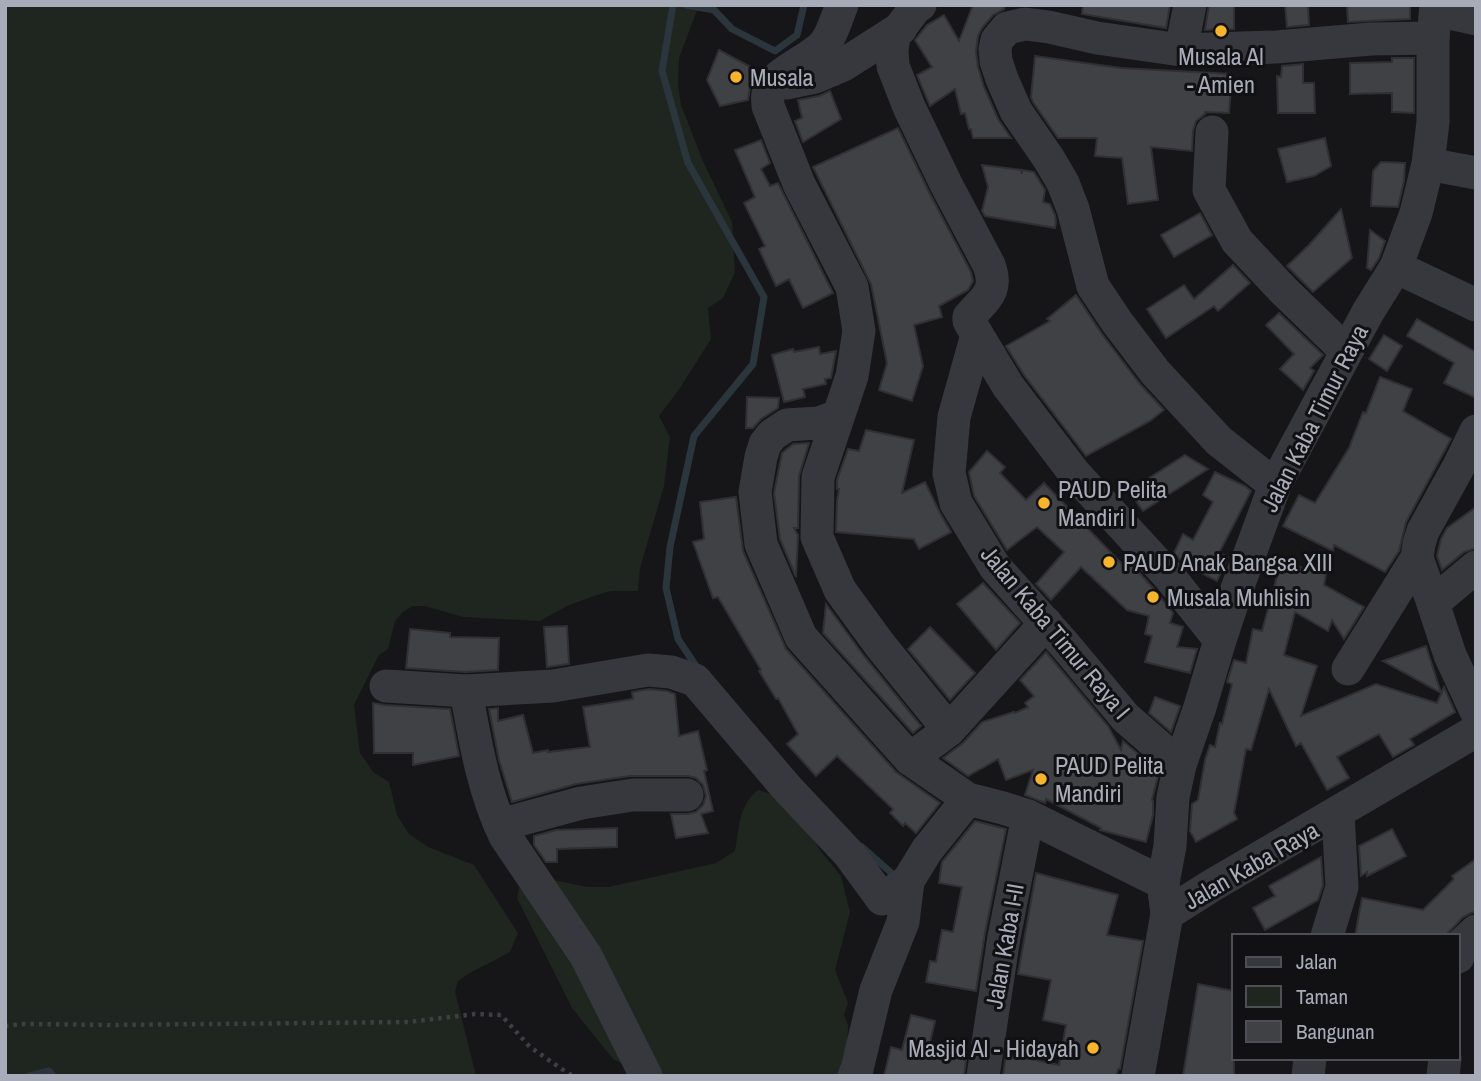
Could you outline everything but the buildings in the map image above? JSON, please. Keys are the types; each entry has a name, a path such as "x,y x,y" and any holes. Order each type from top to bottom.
{"street":[{"path":"842,5 826,42 773,84 768,94 768,106 799,184 852,287 859,331 852,376 818,477 817,537 840,590 948,730"},
{"path":"1181,50 1190,5"},
{"path":"773,84 815,77 843,65 910,17"},
{"name":"Jalan Kaba Timur Raya I","path":"910,17 894,36 893,66 909,107 993,276 991,290 984,302 969,317 977,335 954,417 948,473 956,503 995,567 1126,718 1180,765"},
{"path":"1275,485 1219,441 1155,372 1093,286 1077,220 1068,196 1049,159 1016,111 1002,79 996,61 997,40 1007,28 1025,24 1181,50 1276,47 1371,39 1435,18 1476,19"},
{"name":"Jalan Kaba Timur Raya","path":"1165,899 1173,797 1180,765 1220,640 1275,485 1346,351 1396,267 1416,214 1428,164 1433,122 1435,18"},
{"path":"1212,132 1209,190 1237,241 1346,351"},
{"path":"1428,164 1476,173"},
{"path":"1396,267 1476,305"},
{"path":"977,335 1008,386 1074,474 1168,575 1220,640"},
{"path":"838,416 819,423 788,425 772,435 765,444 761,457 755,492 761,544 801,637 910,758 968,799 1028,816 1165,899"},
{"path":"1348,668 1417,558 1423,531 1476,431"},
{"path":"1417,558 1450,655 1476,711"},
{"path":"1433,603 1476,567"},
{"path":"910,758 948,730 1046,623"},
{"path":"386,687 466,691 553,686 648,670 695,680 786,788 849,855 882,899 901,886 968,799"},
{"path":"466,691 478,756 505,836 586,956 646,1076"},
{"name":"Jalan Kaba Raya","path":"1138,1076 1165,899 1212,886 1476,731"},
{"path":"500,825 581,803 633,795 687,795"},
{"path":"1328,934 1342,887 1338,814"},
{"name":"Jalan Kaba I-II","path":"983,1076 1004,937 1028,816"},
{"path":"854,1076 858,1069 876,990 903,922 901,886"},
{"path":"1460,946 1476,931"}],"path":[{"path":"5,1026 409,1022 475,1014 501,1015 530,1047 576,1076"}],"green space":[{"path":"5,5 699,5 679,58 678,84 681,105 702,159 732,222 735,272 723,298 708,308 711,339 659,416 670,437 664,486 640,568 638,591 611,591 600,594 569,605 540,621 463,617 425,606 413,606 395,621 388,649 379,655 354,705 360,753 373,772 389,782 397,815 409,834 428,847 474,865 518,933 510,952 458,981 455,992 476,1076 5,1076"},
{"path":"758,790 778,796 808,828 819,849 841,876 850,912 835,970 848,1003 844,1015 848,1025 847,1076 647,1076 613,1059 572,1008 517,898 519,888 554,880 587,887 609,887 716,863 735,851 743,810"}],"waterway":[{"path":"673,5 662,71 688,163 764,297 753,364 694,436 670,547 666,588 678,639 698,669"},
{"path":"686,5 714,10 732,29 775,51 797,35 804,5"},
{"path":"862,847 897,879"},
{"path":"30,1076 49,1071 53,1076"}],"place":[{"name":"Musala Al - Amien","path":"1221,31"},
{"name":"Musala","path":"736,77"},
{"name":"PAUD Pelita Mandiri I","path":"1044,503"},
{"name":"PAUD Anak Bangsa XIII","path":"1109,562"},
{"name":"Musala Muhlisin","path":"1153,597"},
{"name":"PAUD Pelita Mandiri","path":"1041,779"},
{"name":"Masjid Al - Hidayah","path":"1093,1048"}]}
